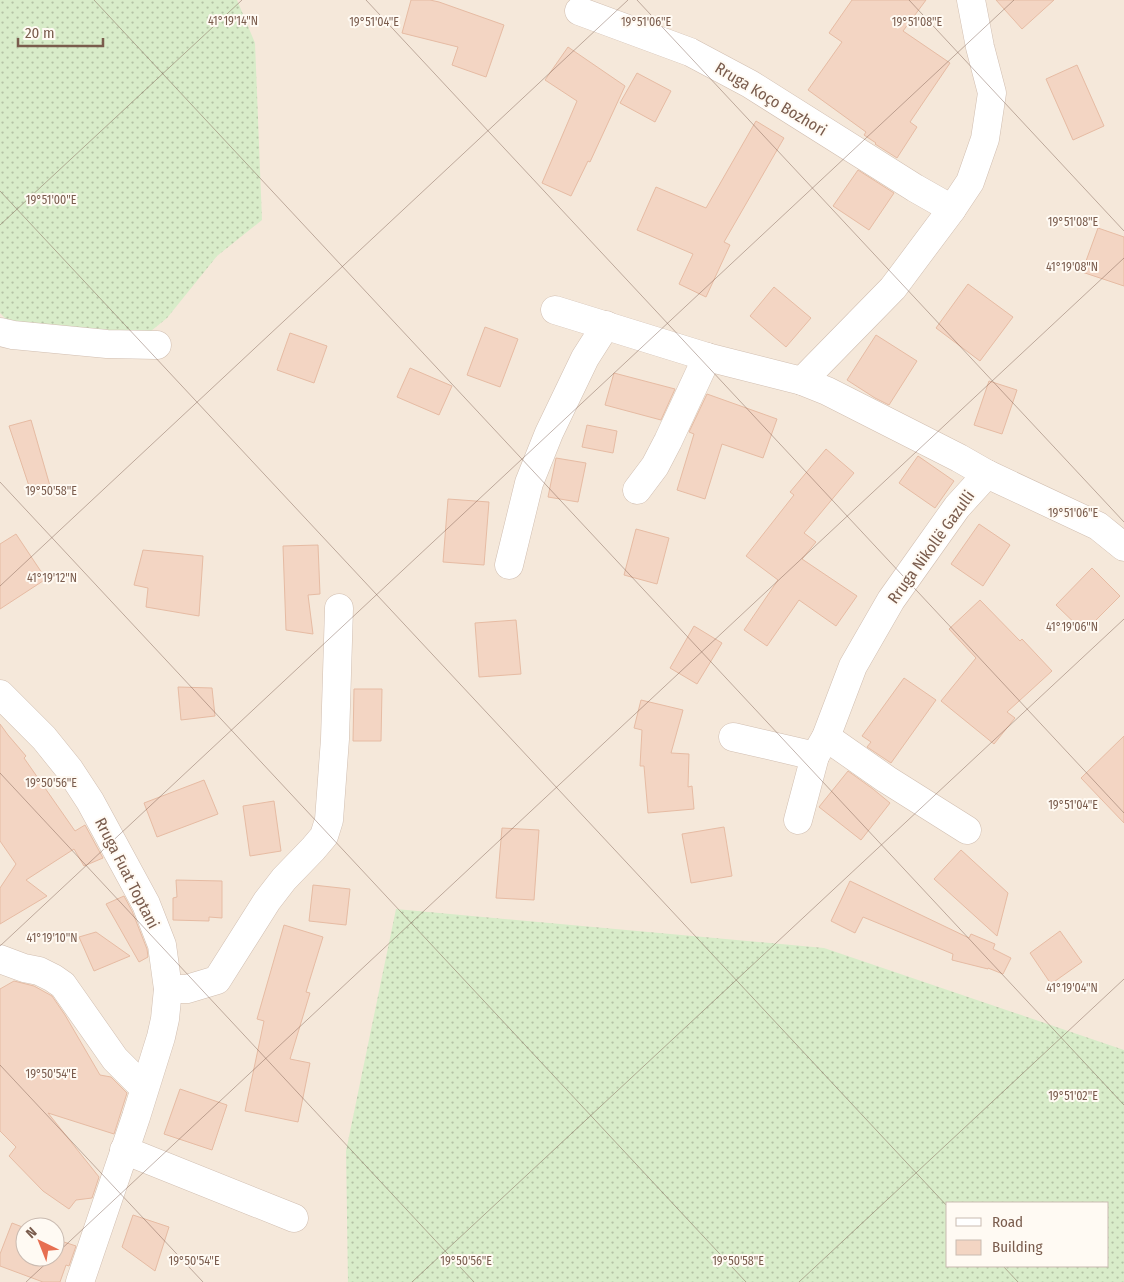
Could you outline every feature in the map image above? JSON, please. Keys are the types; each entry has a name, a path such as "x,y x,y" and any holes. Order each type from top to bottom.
{"street":[{"path":"802,381 892,288 952,209 970,182 985,139 992,93 978,39 971,0"},
{"name":"Rruga Koço Bozhori","path":"579,10 690,52 750,84 914,188 952,209"},
{"path":"555,310 707,357 802,381 827,391 987,474 1098,526 1124,547"},
{"path":"509,565 529,483 542,450 586,358 606,326"},
{"path":"0,332 12,335 107,344 158,345"},
{"path":"637,490 654,466 668,441 707,357"},
{"name":"Rruga Nikollë Gazulli","path":"798,820 820,746 853,666 891,600 957,506 987,474"},
{"path":"168,990 186,989 218,980 267,901 284,879 324,836 329,820 335,739 339,608"},
{"name":"Rruga Fuat Toptani","path":"0,694 44,738 90,801 146,904 162,945 168,990 165,1019 136,1117 80,1282"},
{"path":"733,737 820,746 886,779 968,830"},
{"path":"0,959 24,968 39,971 63,985 115,1059 144,1088"},
{"path":"124,1150 294,1218"}],"shaded area":[{"path":"0,0 1124,0 1124,1282 0,1282"}],"green space":[{"path":"0,0 237,0 255,43 262,220 217,256 167,318 151,331 124,336 13,326 0,313"},
{"path":"396,909 824,948 1124,1050 1124,1282 348,1282 346,1151"}],"building":[{"path":"411,0 439,2 504,25 486,77 452,65 458,47 402,33"},
{"path":"852,0 926,0 903,31 950,63 910,122 917,127 897,158 875,144 864,135 866,132 808,90 842,42 829,33"},
{"path":"996,0 1054,0 1022,29"},
{"path":"568,47 625,86 590,162 588,161 571,196 542,183 577,101 545,80"},
{"path":"1077,65 1104,126 1073,140 1046,79"},
{"path":"637,73 671,91 655,122 620,103"},
{"path":"756,121 784,138 724,242 730,245 706,297 679,284 693,254 637,230 656,187 706,208"},
{"path":"858,170 894,193 869,230 833,206"},
{"path":"1098,228 1124,237 1124,286 1082,272"},
{"path":"968,284 1013,317 980,361 936,328"},
{"path":"774,287 811,318 786,347 750,316"},
{"path":"485,327 518,339 500,387 467,375"},
{"path":"290,333 327,346 314,383 277,370"},
{"path":"876,335 917,361 889,405 847,380"},
{"path":"410,368 452,386 439,415 397,397"},
{"path":"614,373 675,389 661,420 605,405"},
{"path":"989,381 1017,390 1002,434 974,425"},
{"path":"707,394 777,419 763,458 722,444 705,499 677,490 694,434 689,432"},
{"path":"31,420 50,486 31,492 9,426"},
{"path":"587,425 617,431 613,453 582,447"},
{"path":"826,449 854,473 804,533 816,542 802,559 857,596 836,626 799,600 767,646 744,630 778,580 746,556 794,495 790,492"},
{"path":"918,456 954,481 935,508 899,483"},
{"path":"556,458 586,463 578,502 548,497"},
{"path":"448,499 489,502 484,565 443,562"},
{"path":"979,524 1010,545 983,586 951,564"},
{"path":"636,529 669,538 657,584 624,575"},
{"path":"16,534 46,579 0,609 0,544"},
{"path":"318,545 320,594 308,595 313,634 286,630 283,546"},
{"path":"143,550 203,556 199,616 146,607 148,588 134,585"},
{"path":"1092,568 1120,596 1084,632 1056,605"},
{"path":"980,600 1020,641 1022,639 1052,671 1007,712 1015,718 994,744 941,701 976,658 949,629"},
{"path":"516,620 521,674 479,677 475,623"},
{"path":"694,626 722,643 697,684 670,668"},
{"path":"904,678 936,700 891,763 867,747 871,742 862,736"},
{"path":"178,687 212,688 215,716 181,720"},
{"path":"354,689 382,689 381,741 353,741"},
{"path":"641,700 683,710 671,753 689,754 688,787 692,786 694,809 648,813 644,766 640,766 642,730 634,728"},
{"path":"0,724 26,756 24,758 75,831 85,825 103,858 84,866 74,849 26,880 47,896 0,924 0,888 16,864 0,841"},
{"path":"1124,736 1124,823 1081,778"},
{"path":"848,771 890,803 861,840 819,807"},
{"path":"204,780 218,814 157,837 144,803"},
{"path":"274,801 281,851 250,856 243,806"},
{"path":"724,827 732,876 691,883 682,834"},
{"path":"502,828 539,830 534,900 496,898"},
{"path":"961,850 1008,893 997,936 934,879"},
{"path":"176,880 222,881 222,918 209,917 209,921 173,920 173,898 177,897"},
{"path":"850,881 969,938 971,934 995,944 993,949 1011,958 1003,974 988,968 952,960 953,954 863,917 855,933 831,921"},
{"path":"313,885 350,889 346,925 309,921"},
{"path":"124,896 147,949 148,957 139,962 106,904"},
{"path":"284,925 323,937 306,992 310,993 290,1059 310,1063 298,1122 245,1111 264,1021 257,1019"},
{"path":"1060,931 1082,962 1051,984 1030,953"},
{"path":"96,932 130,956 94,971 79,937"},
{"path":"14,981 34,986 52,996 100,1075 111,1077 127,1093 114,1134 48,1113 99,1177 92,1198 76,1200 69,1209 43,1191 9,1156 16,1147 0,1131 0,989"},
{"path":"180,1089 227,1105 212,1150 164,1134"},
{"path":"133,1215 169,1227 155,1271 122,1247"},
{"path":"12,1223 15,1224 15,1267 65,1267 65,1242 76,1246 69,1266 66,1265 60,1282 43,1282 0,1266 0,1254"}]}
